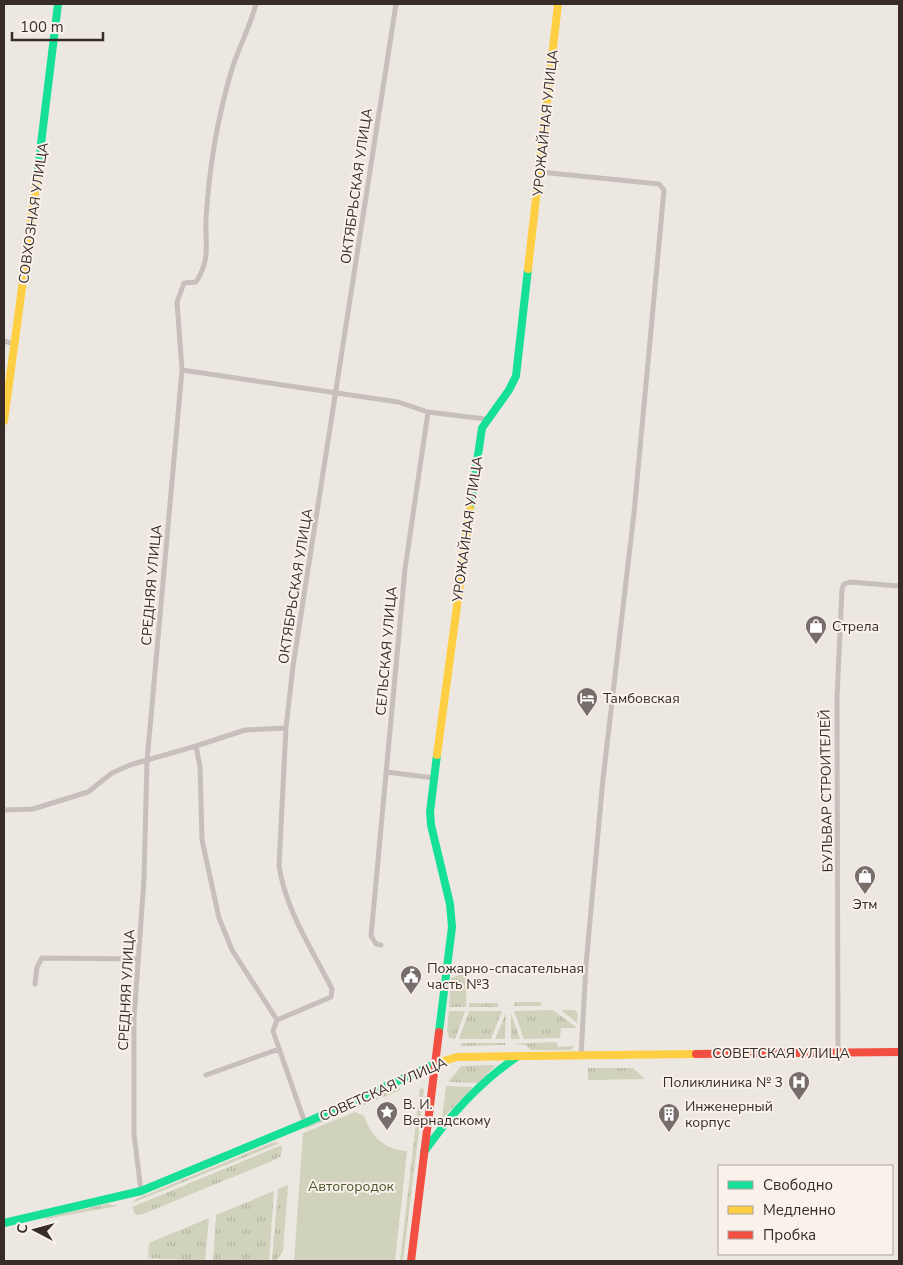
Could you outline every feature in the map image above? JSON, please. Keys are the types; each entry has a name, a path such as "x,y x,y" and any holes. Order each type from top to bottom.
{"street":[{"name":"СОВХОЗНАЯ УЛИЦА","path":"4,421 48,98 58,4"},
{"name":"СРЕДНЯЯ УЛИЦА","path":"141,1190 134,1134 134,1019 144,880 147,762 182,370 177,302 184,282 196,282 204,269 208,244 206,221 214,139 232,71 256,4"},
{"name":"ОКТЯБРЬСКАЯ УЛИЦА","path":"277,1020 331,996 332,993 332,989 295,919 282,885 279,866 286,728 306,579 337,394 377,116 396,4"},
{"name":"УРОЖАЙНАЯ УЛИЦА","path":"411,1261 452,920 431,825 434,778 449,649 482,428 486,418 512,387 516,376 558,4"},
{"path":"540,172 659,184 664,190 635,503 602,788 586,965 581,1056"},
{"path":"4,341 15,344"},
{"path":"182,370 398,402 428,412 486,418"},
{"name":"СЕЛЬСКАЯ УЛИЦА","path":"381,945 376,944 371,936 405,569 428,412"},
{"name":"БУЛЬВАР СТРОИТЕЛЕЙ","path":"838,1053 837,698 842,589 844,584 850,582 899,586"},
{"path":"4,810 33,808 88,792 112,773 130,764 147,762 245,730 286,728"},
{"path":"196,746 200,767 202,840 218,918 232,950 277,1020 273,1031 305,1123"},
{"path":"386,772 434,778"},
{"path":"35,984 37,966 42,958 138,958"},
{"path":"206,1075 279,1049"},
{"name":"СОВЕТСКАЯ УЛИЦА","path":"4,1222 141,1190 305,1123 436,1063 458,1057 899,1052"},
{"path":"423,1153 440,1128 462,1104 494,1072 518,1056"}],"green space":[{"path":"467,972 466,1007 449,1007 451,978"},
{"path":"514,1002 541,1002 541,1006 514,1006"},
{"path":"469,1003 498,1003 498,1007 469,1007"},
{"path":"553,1010 577,1028 561,1028 560,1038 524,1039 514,1011"},
{"path":"561,1010 574,1010 578,1013 577,1023"},
{"path":"449,1011 465,1011 455,1039 449,1038 447,1031"},
{"path":"469,1011 502,1011 491,1039 459,1039"},
{"path":"506,1013 505,1039 495,1039"},
{"path":"511,1013 520,1039 511,1039"},
{"path":"556,1042 558,1047 574,1046 571,1050 531,1050 525,1045 511,1044"},
{"path":"461,1043 505,1043 505,1045 461,1046"},
{"path":"496,1065 478,1083 448,1082 461,1066"},
{"path":"588,1068 633,1068 645,1079 588,1080"},
{"path":"446,1086 473,1087 442,1119"},
{"path":"399,1087 401,1090 305,1129 307,1125"},
{"path":"420,1088 424,1089 403,1261 400,1261"},
{"name":"Автогородок","path":"355,1112 364,1116 375,1136 385,1145 407,1151 395,1261 294,1261 303,1133"},
{"path":"274,1142 280,1143 132,1203 136,1199"},
{"path":"282,1145 281,1156 272,1161 143,1214 135,1214 132,1207"},
{"path":"288,1185 283,1251 276,1261 272,1261 278,1189"},
{"path":"274,1191 269,1261 213,1261 216,1215"},
{"path":"107,1204 118,1206 44,1218"},
{"path":"209,1218 205,1261 148,1258 149,1243"}],"traffic: fast":[{"path":"37,177 58,4"},
{"path":"470,509 482,428 509,390 516,376 528,269"},
{"path":"437,755 430,812 431,825 450,904 452,927 439,1032"},
{"path":"424,1152 466,1100 490,1077 517,1057"},
{"path":"4,1223 141,1191 305,1123 437,1063"}],"traffic: slow":[{"path":"528,269 558,4"},
{"path":"4,421 37,177"},
{"path":"437,755 470,509"},
{"path":"437,1063 457,1057 696,1054"}],"traffic: jam":[{"path":"411,1261 439,1032"},
{"path":"696,1054 899,1052"}],"place":[{"name":"Стрела","path":"816,645"},
{"name":"Тамбовская","path":"587,717"},
{"name":"Этм","path":"865,895"},
{"name":"Пожарно-спасательная часть №3","path":"411,995"},
{"name":"Поликлиника № 3","path":"799,1101"},
{"name":"В. И. Вернадскому","path":"387,1131"},
{"name":"Инженерный корпус","path":"669,1133"}]}
